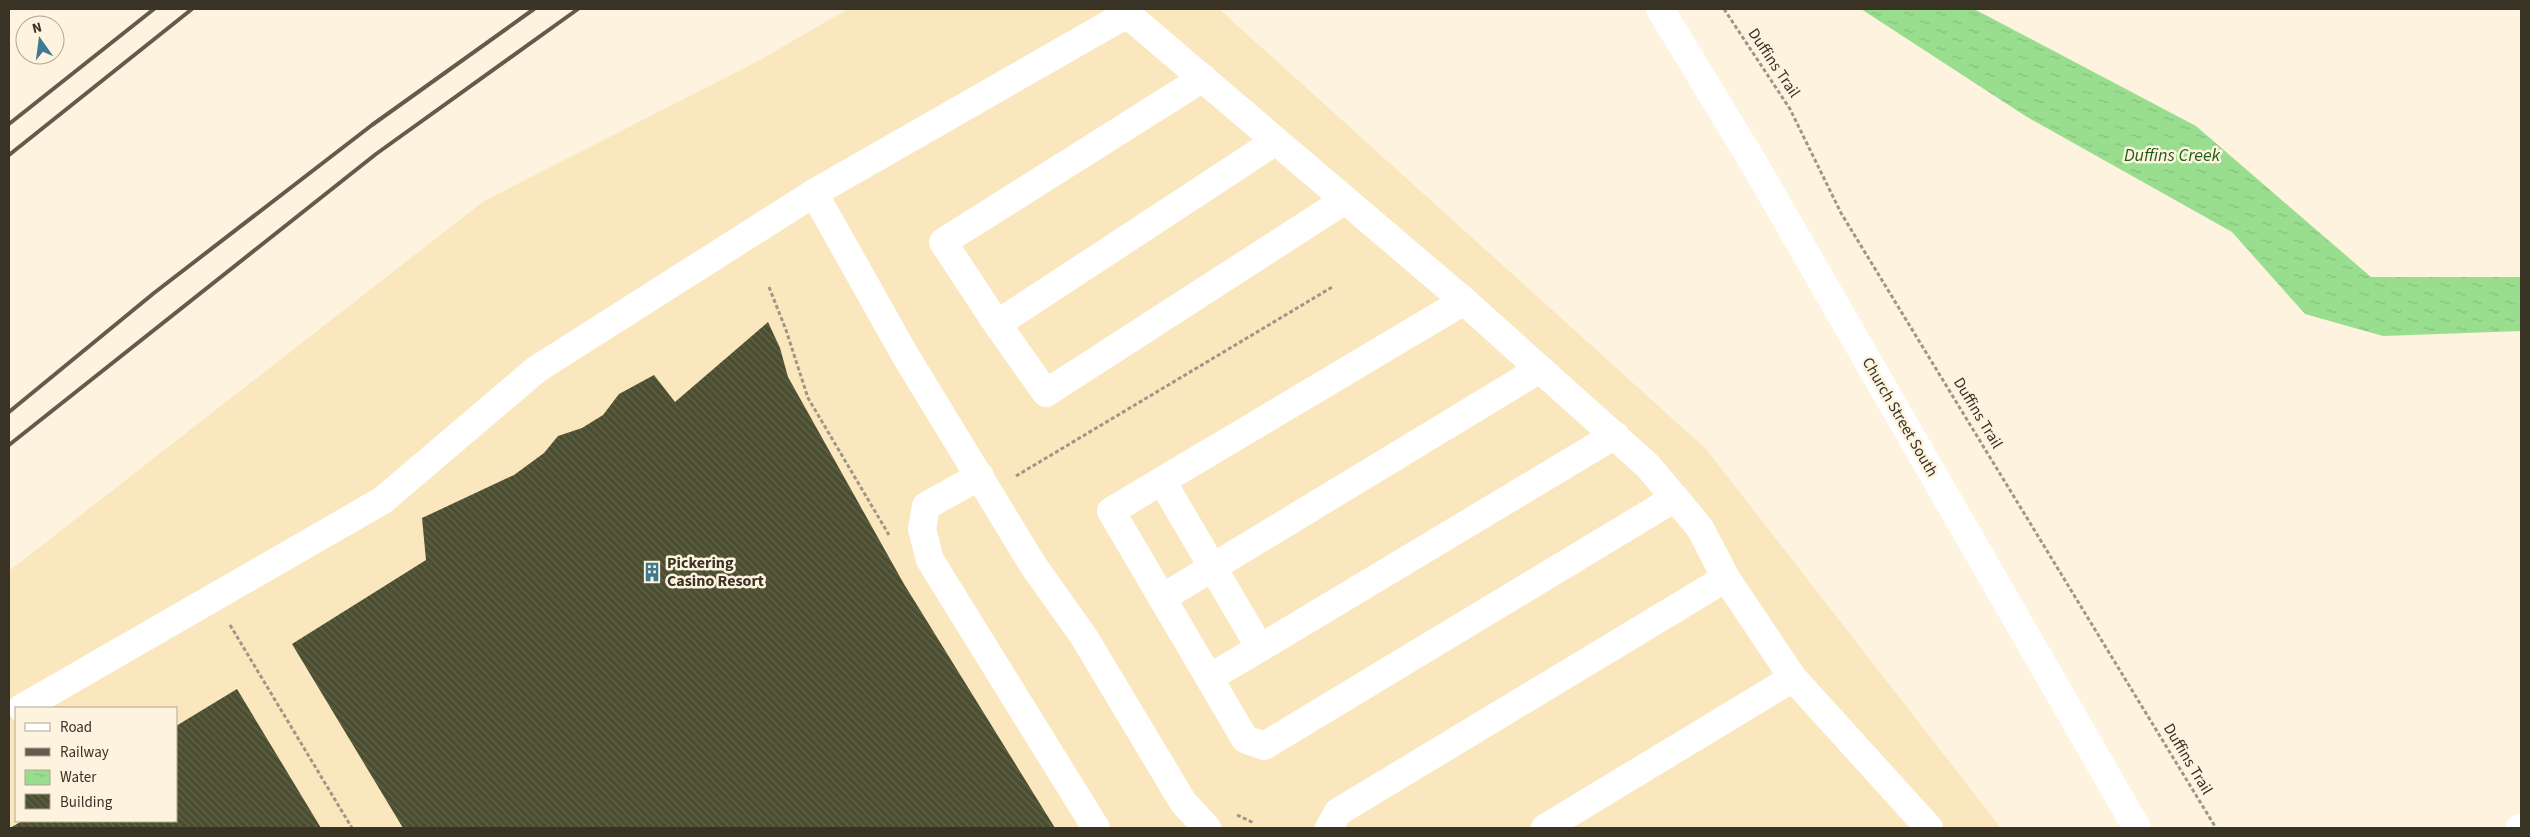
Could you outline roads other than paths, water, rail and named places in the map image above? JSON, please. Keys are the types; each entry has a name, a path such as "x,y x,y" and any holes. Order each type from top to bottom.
{"main road":[{"name":"Church Street South","path":"1660,9 1753,162 2137,828"},
{"path":"24,707 213,596 383,500 537,369 814,193 1127,14 1464,301 1648,466 1700,528 1726,578 1793,678 1929,828"},
{"path":"1203,78 944,242 997,324 1046,393 1345,200"},
{"path":"997,324 1276,141"},
{"path":"814,193 905,355 1033,565 1084,637 1183,802 1207,828"},
{"path":"1464,301 1111,511 1245,739 1264,746 1675,498"},
{"path":"1162,598 1540,369"},
{"path":"1209,678 1615,435"},
{"path":"980,476 926,506 922,529 930,560 1096,828"},
{"path":"1162,481 1260,648"},
{"path":"1330,828 1338,812 1726,578"},
{"path":"1545,828 1793,678"}],"water":[{"name":"Duffins Creek","path":"1861,9 1974,9 2196,126 2371,277 2521,277 2521,331 2383,336 2305,314 2232,232 2027,117"}],"railway":[{"path":"9,124 154,9"},
{"path":"9,155 192,9"},
{"path":"9,412 154,293 372,125 534,9"},
{"path":"9,445 376,154 578,9"}],"place":[{"name":"Pickering Casino Resort","path":"652,572"}]}
